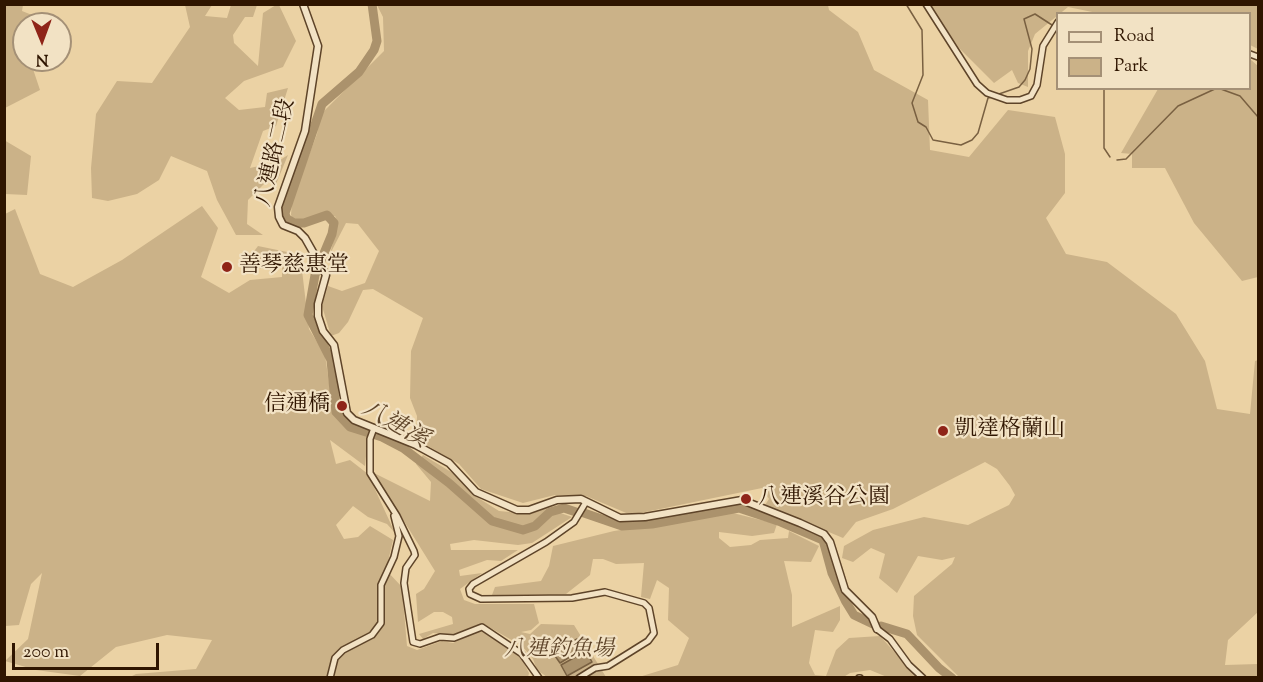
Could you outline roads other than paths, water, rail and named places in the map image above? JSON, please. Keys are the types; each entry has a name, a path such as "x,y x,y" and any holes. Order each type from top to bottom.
{"street":[{"name":"八連路二段","path":"303,4 318,46 305,131 278,207 279,217 283,225 298,231 305,238 326,275 318,304 318,316 323,331 334,345 344,405 354,420 374,429"},
{"path":"926,4 977,84 997,98 1020,100 1031,96 1037,85 1043,45 1055,24"},
{"path":"539,678 522,654 482,627 454,638 440,637 420,644 413,642 404,583 405,568 415,555 370,473 370,439 374,429 449,463 476,492 507,507 529,510 557,500 581,499 620,518 645,517 742,500 814,529 830,542 845,590 872,617 877,629 891,639 909,665 923,678"},
{"path":"579,678 595,668 608,666 648,641 654,633 649,608 644,603 605,592 572,598 481,600 470,594 469,589 473,584 546,542 574,522 586,502"},
{"path":"330,678 335,658 343,650 372,635 381,623 381,585 394,557 399,536 390,507"}],"waterway":[{"name":"八連溪","path":"372,4 377,41 374,50 359,72 322,104 285,213 286,218 294,223 304,223 327,215 334,223 332,234 315,275 308,315 331,360 336,412 350,427 382,437 403,448 449,483 492,521 523,530 535,526 550,512 564,508 576,512"},
{"path":"906,4 922,30 923,75 912,103 918,122 926,127 933,140 961,145 972,140 978,133 988,98 992,97"},
{"path":"999,94 1019,87 1030,69 1032,49 1024,19 1035,14 1052,25"},
{"path":"1104,90 1104,148 1110,157"},
{"path":"1117,160 1126,159 1178,106 1213,90"},
{"path":"1224,90 1240,96 1258,117"},
{"name":"八連溪","path":"584,513 622,526 652,524 739,508 781,522 823,540 832,573 846,602 854,615 875,625"},
{"name":"八連溪","path":"881,626 907,634 939,668 952,678"}],"place":[{"name":"善琴慈惠堂","path":"227,267"},
{"name":"信通橋","path":"342,406"},
{"name":"凱達格蘭山","path":"943,431"},
{"name":"八連溪谷公園","path":"746,499"}],"park label":[{"name":"八連釣魚場","path":"559,651"}]}
